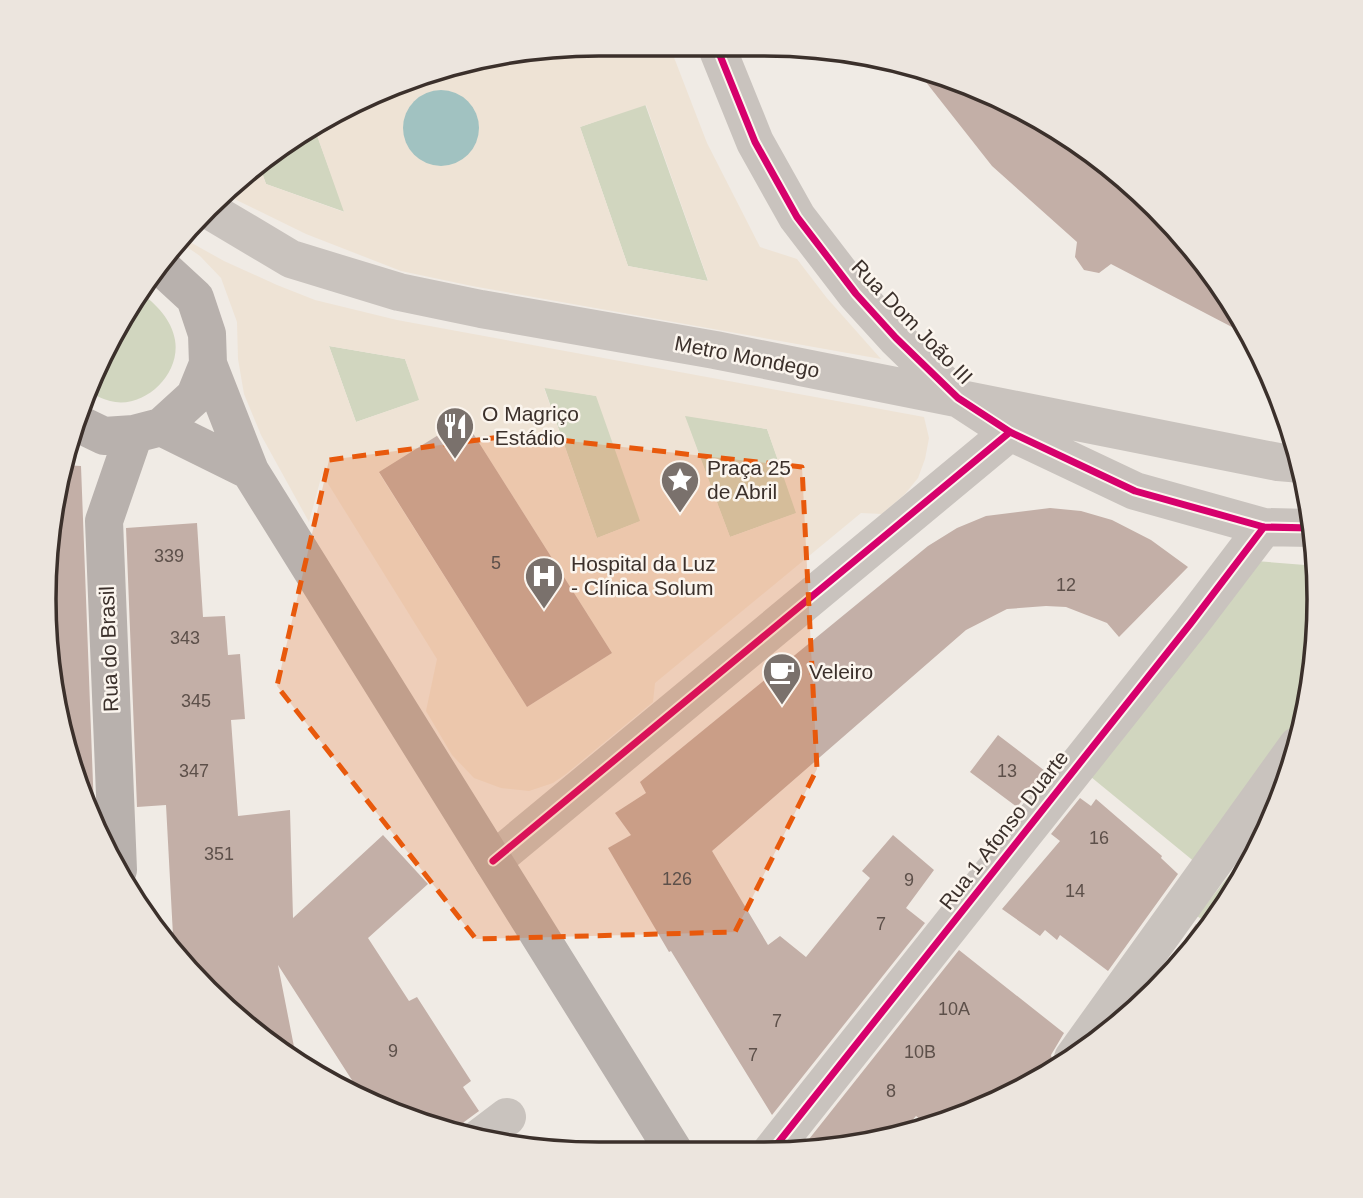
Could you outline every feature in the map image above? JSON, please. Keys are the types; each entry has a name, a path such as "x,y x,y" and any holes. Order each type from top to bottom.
{"main road":[{"name":"Rua do Brasil","path":"117,848 104,522 148,430 195,396 208,364 207,334 195,298 166,271"},
{"path":"208,364 250,471 668,1142"},
{"path":"84,426 104,436 148,430 250,471"}],"street":[{"name":"Rua Dom João III","path":"720,56 755,142 797,217 856,293 896,338 958,398 1010,432 1135,491 1264,527 1302,528"},
{"name":"Metro Mondego","path":"216,214 291,259 399,292 1289,463"},
{"path":"493,861 1010,432"},
{"name":"Rua 1 Afonso Duarte","path":"779,1142 1191,623 1264,527"},
{"path":"1091,1033 1279,771"}],"highlighted area":[{"path":"515,435 802,467 817,769 735,932 476,939 277,686 329,460"}],"green space":[{"path":"645,104 708,281 628,266 580,127"},
{"path":"317,135 345,212 266,184 262,173"},
{"path":"147,298 171,326 175,340 172,365 158,387 147,395 123,402 107,400 96,395 97,391 129,327"},
{"path":"329,346 405,359 420,400 356,422"},
{"path":"544,387 597,396 641,521 597,538"},
{"path":"684,415 767,429 797,513 730,537"},
{"path":"1256,561 1306,565 1306,635 1297,705 1290,731 1196,863 1091,777"},
{"path":"1236,867 1202,920 1197,916"}],"shaded area":[{"path":"673,56 707,143 760,247 797,259 826,297 881,359 401,271 306,234 233,198 262,173 266,184 344,212 317,135 359,112 424,85 493,66 563,57","holes":["646,105 707,281 628,266 580,127"]},
{"name":"Praça 25 de Abril","path":"190,242 224,261 315,300 397,320 924,417 929,438 925,459 918,478 905,494 882,514 861,513 655,683 653,702 566,774 553,783 529,791 501,788 474,778 452,755 426,711 437,659 322,474 309,522 261,435 244,394 238,359 237,322 221,278 200,256 187,247","holes":["329,346 405,359 419,400 356,422","544,388 596,396 640,521 597,538","685,416 767,429 796,513 730,537","464,419 612,653 527,707 379,473"]}],"water":[{"path":"441,90 456,93 468,101 476,113 479,128 476,143 468,155 456,163 441,166 426,163 414,155 406,143 403,128 406,113 414,101 426,93"}],"building":[{"path":"925,81 972,97 1004,112 1036,129 1095,168 1148,215 1172,241 1195,268 1234,328 1111,264 1099,273 1084,270 1075,257 1077,242 992,166"},
{"path":"464,419 612,653 527,707 379,472"},
{"path":"73,466 81,466 94,797 66,705 57,635 57,563 61,528"},
{"path":"1050,508 1081,511 1112,520 1151,540 1188,567 1119,637 1107,623 1066,607 1046,606 1007,609 966,630 712,851 768,945 780,936 806,957 870,878 862,871 893,835 934,870 906,908 925,923 772,1115 671,951 669,952 608,848 631,835 615,813 646,793 640,782 928,546 957,528 986,516"},
{"path":"197,523 203,617 225,616 228,655 240,654 245,719 231,720 238,816 290,810 293,918 383,835 428,884 368,938 409,1001 417,997 471,1081 463,1087 479,1111 463,1124 391,1101 354,1083 278,965 294,1048 268,1030 215,983 173,936 166,805 137,807 126,528"},
{"path":"998,735 1045,771 1017,807 970,772"},
{"path":"1080,798 1091,806 1096,799 1162,856 1178,874 1108,971 1060,935 1057,940 1045,930 1040,936 1002,909 1060,841 1051,834"},
{"path":"1196,924 1198,925 1195,930 1175,953"},
{"path":"959,950 1064,1033 1051,1055 1052,1059 972,1101 870,1132 808,1140"}],"cycle path":[{"path":"720,56 755,142 797,217 856,294 896,338 958,398 1010,432 1135,491 1264,527 1302,528"},
{"path":"493,861 1010,432"},
{"path":"779,1142 1191,623 1264,527"}],"place":[{"name":"O Magriço - Estádio","path":"455,460"},
{"name":"Praça 25 de Abril","path":"680,514"},
{"name":"Hospital da Luz - Clínica Solum","path":"544,610"},
{"name":"Veleiro","path":"782,706"}]}
